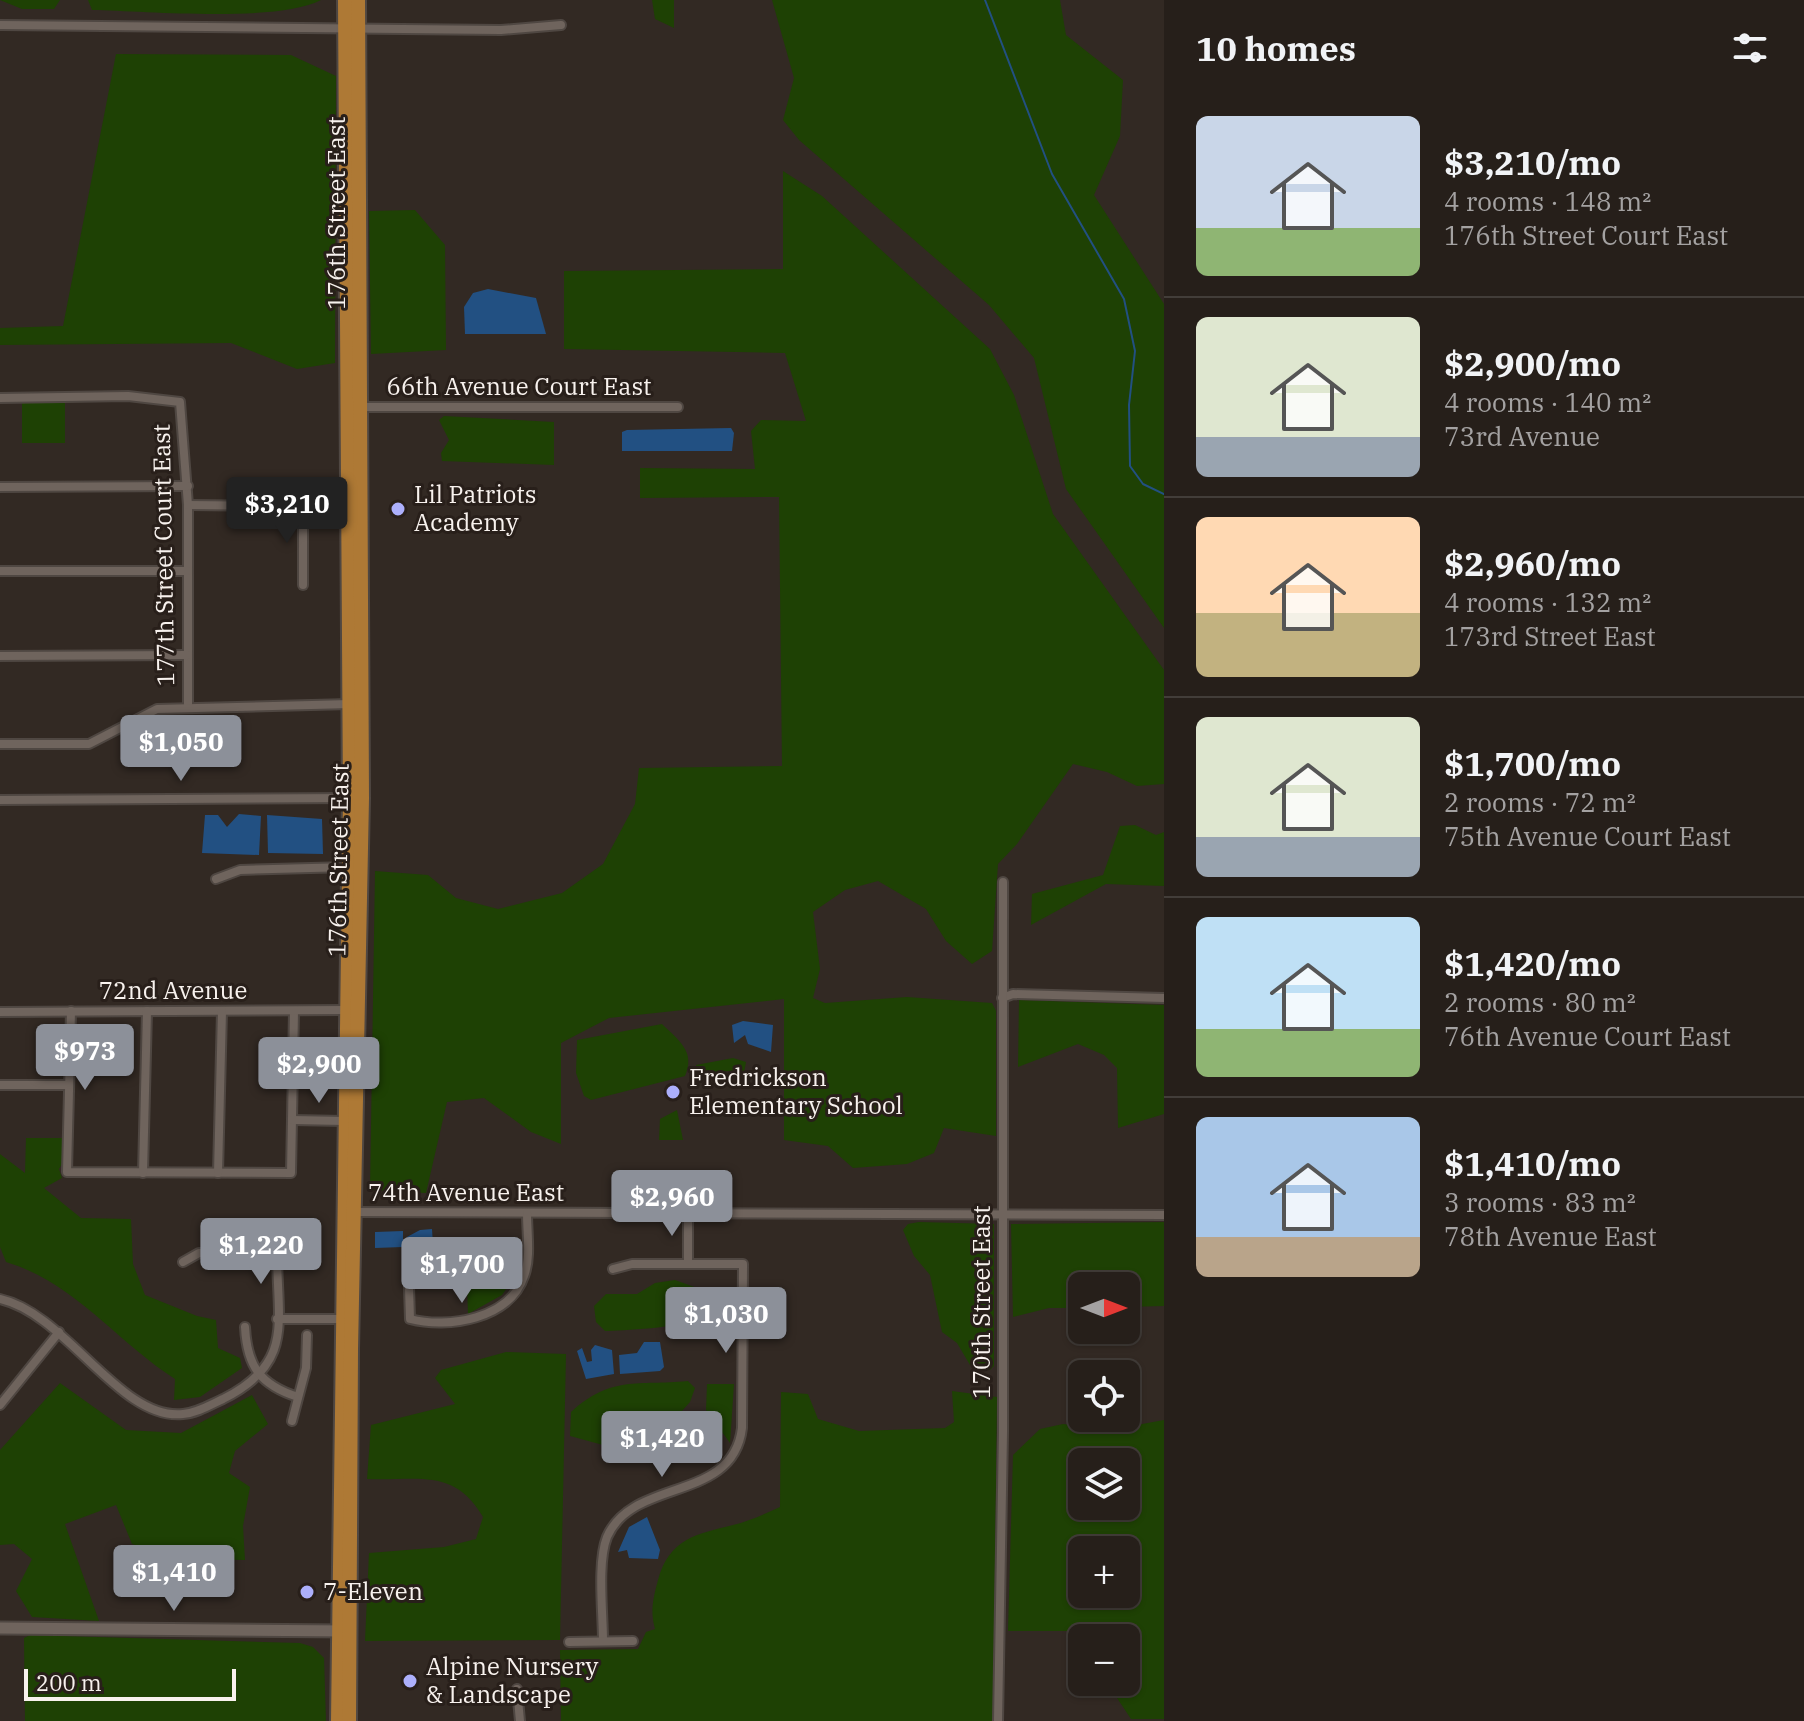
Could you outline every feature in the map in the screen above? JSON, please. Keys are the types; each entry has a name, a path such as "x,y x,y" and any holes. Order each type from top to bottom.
{"main road":[{"name":"176th Street East","path":"345,0 351,28 360,358 349,1212 341,1319 342,1631 349,1721"},
{"name":"176th Street East","path":"338,1721 351,1350 345,1121 349,867 356,798 350,704 347,314 351,28 358,0"},
{"path":"347,314 353,317 360,358"},
{"path":"341,1319 347,1325 351,1350"}],"street":[{"path":"0,25 501,30 561,25"},
{"name":"177th Street Court East","path":"0,398 128,396 180,402 188,486 188,707"},
{"name":"66th Avenue Court East","path":"360,407 678,407"},
{"path":"0,487 188,486"},
{"path":"188,505 303,504 349,507"},
{"path":"303,504 303,585"},
{"path":"0,571 188,571"},
{"path":"0,656 188,655"},
{"path":"0,744 89,744 147,712 188,707 350,704"},
{"path":"0,800 356,798"},
{"path":"216,879 240,870 349,867"},
{"name":"170th Street East","path":"998,1721 1003,1432 1003,882"},
{"path":"1002,998 1013,994 1164,998"},
{"name":"72nd Avenue","path":"0,1012 347,1010"},
{"path":"71,1011 67,1172 291,1173 294,1011"},
{"path":"143,1173 147,1011"},
{"path":"218,1173 222,1011"},
{"path":"0,1085 69,1085"},
{"path":"292,1120 345,1121"},
{"name":"74th Avenue East","path":"349,1212 1164,1215"},
{"path":"418,1270 409,1287 410,1319 474,1319 513,1294 526,1273 527,1213"},
{"path":"688,1213 688,1264"},
{"path":"0,1299 14,1303 59,1332 110,1381 141,1403 166,1413 200,1410 259,1377 274,1353 277,1252 199,1253 183,1262"},
{"path":"603,1641 603,1554 613,1526 637,1506 715,1475 736,1452 742,1428 743,1264 632,1264 613,1269"},
{"path":"277,1319 341,1319"},
{"path":"245,1327 246,1350 259,1377 298,1397"},
{"path":"0,1405 59,1332"},
{"path":"292,1421 306,1368 307,1335"},
{"path":"0,1628 342,1631"},
{"path":"569,1642 633,1641"},
{"path":"517,1689 520,1721"}],"green space":[{"path":"0,0 60,0 54,9 22,9"},
{"path":"88,0 321,0 274,11 211,14 92,10"},
{"path":"652,0 674,0 674,28 655,19"},
{"path":"772,0 1060,0 1066,35 1123,80 1120,136 1094,195 1164,304 1164,628 1066,489 1034,358 989,305 799,140 783,120 794,78"},
{"path":"116,54 291,55 336,76 335,363 297,369 231,343 0,345 0,328 63,326"},
{"path":"783,171 822,196 990,349 1014,395 1053,514 1164,670 1164,784 1137,786 1107,772 1073,764 1017,844 998,864 992,951 972,964 946,941 926,909 878,881 845,890 813,912 820,969 813,998 825,1003 907,997 992,1003 996,1011 996,1136 944,1128 934,1153 907,1164 853,1168 828,1146 784,1140 784,999 609,1018 561,1043 561,1144 531,1132 484,1098 447,1102 426,1193 370,1190 375,871 428,875 456,898 498,909 562,893 603,864 635,804 639,768 782,766 779,497 640,498 640,468 755,469 751,431 761,420 806,421 785,353 564,349 564,271 783,269"},
{"path":"415,210 445,245 446,350 371,354 369,211"},
{"path":"22,399 65,399 65,443 22,443"},
{"path":"444,416 554,422 554,465 442,461 441,453 449,440 439,420"},
{"path":"1135,825 1156,835 1164,832 1164,886 1106,884 1031,925 1032,894 1103,875 1120,826"},
{"path":"1019,1000 1164,1005 1164,1114 1118,1128 1117,1068 1104,1055 1078,1044 1018,1067"},
{"path":"662,1024 687,1053 685,1076 591,1100 584,1096 576,1073 577,1040"},
{"path":"733,1058 746,1062 744,1073 727,1071 699,1077 696,1065"},
{"path":"677,1110 683,1140 659,1140 660,1119"},
{"path":"26,1138 63,1138 63,1162 59,1169 62,1178 44,1188 81,1218 131,1219 133,1264 145,1295 197,1316 216,1320 218,1348 240,1358 242,1368 200,1397 174,1400 175,1379 74,1298 30,1271 6,1262 0,1247 0,1154 25,1173"},
{"path":"1164,1222 1164,1306 1140,1307 1140,1272 1068,1272 1068,1308 1049,1308 1013,1317 1011,1224"},
{"path":"908,1224 994,1224 994,1366 990,1370 970,1365 957,1343 942,1332 930,1275 914,1256 903,1230"},
{"path":"466,1257 486,1257 487,1274 517,1274 502,1295 468,1314"},
{"path":"675,1280 697,1288 705,1298 701,1313 694,1320 665,1327 605,1331 596,1322 594,1306 606,1294 637,1294 655,1283"},
{"path":"506,1352 566,1354 560,1640 365,1641 369,1553 444,1547 476,1539 483,1517 460,1490 447,1484 418,1479 367,1479 371,1425 455,1404 435,1378 441,1370"},
{"path":"688,1381 695,1388 690,1402 674,1420 603,1445 570,1436 571,1412 599,1392 626,1384"},
{"path":"60,1383 126,1430 181,1433 252,1395 268,1424 235,1451 229,1473 250,1487 243,1526 245,1560 180,1559 132,1544 116,1505 65,1524 99,1621 32,1617 16,1591 32,1559 14,1544 0,1545 0,1450"},
{"path":"707,1384 734,1384 730,1443 706,1410"},
{"path":"952,1391 997,1397 993,1721 561,1721 560,1650 638,1649 646,1632 655,1629 653,1605 658,1580 669,1555 677,1547 696,1536 780,1507 781,1392 808,1394 818,1419 859,1431 945,1428 954,1422"},
{"path":"1164,1420 1164,1719 1131,1719 1117,1698 1140,1696 1140,1624 1068,1624 1068,1631 1008,1631 1013,1455 1040,1429 1068,1424 1068,1432 1140,1432 1140,1424"},
{"path":"30,1635 300,1643 313,1647 324,1658 326,1721 25,1721 24,1638"}],"water":[{"path":"488,289 536,298 546,334 465,334 464,307 473,293"},
{"path":"731,428 734,433 732,451 622,451 622,432 627,430"},
{"path":"239,814 261,816 259,855 202,853 205,815 218,815 227,827"},
{"path":"267,815 322,819 323,854 268,853"},
{"path":"743,1021 773,1025 771,1052 748,1044 745,1035 734,1043 732,1025"},
{"path":"432,1229 433,1244 430,1248 409,1248 407,1237 420,1230"},
{"path":"403,1231 403,1247 375,1248 375,1232"},
{"path":"644,1342 660,1342 664,1367 660,1371 620,1374 619,1355 637,1353"},
{"path":"595,1345 612,1350 614,1374 586,1379 577,1351 582,1348 587,1362 592,1361 591,1350"},
{"path":"647,1517 660,1550 658,1559 629,1558 627,1550 618,1552 629,1527"}],"waterway":[{"path":"985,0 1052,174 1124,299 1135,351 1129,405 1130,466 1143,484 1164,494"}],"place":[{"name":"Lil Patriots Academy","path":"398,509"},
{"name":"Fredrickson Elementary School","path":"673,1092"},
{"name":"7-Eleven","path":"307,1592"},
{"name":"Alpine Nursery & Landscape","path":"410,1681"}]}
